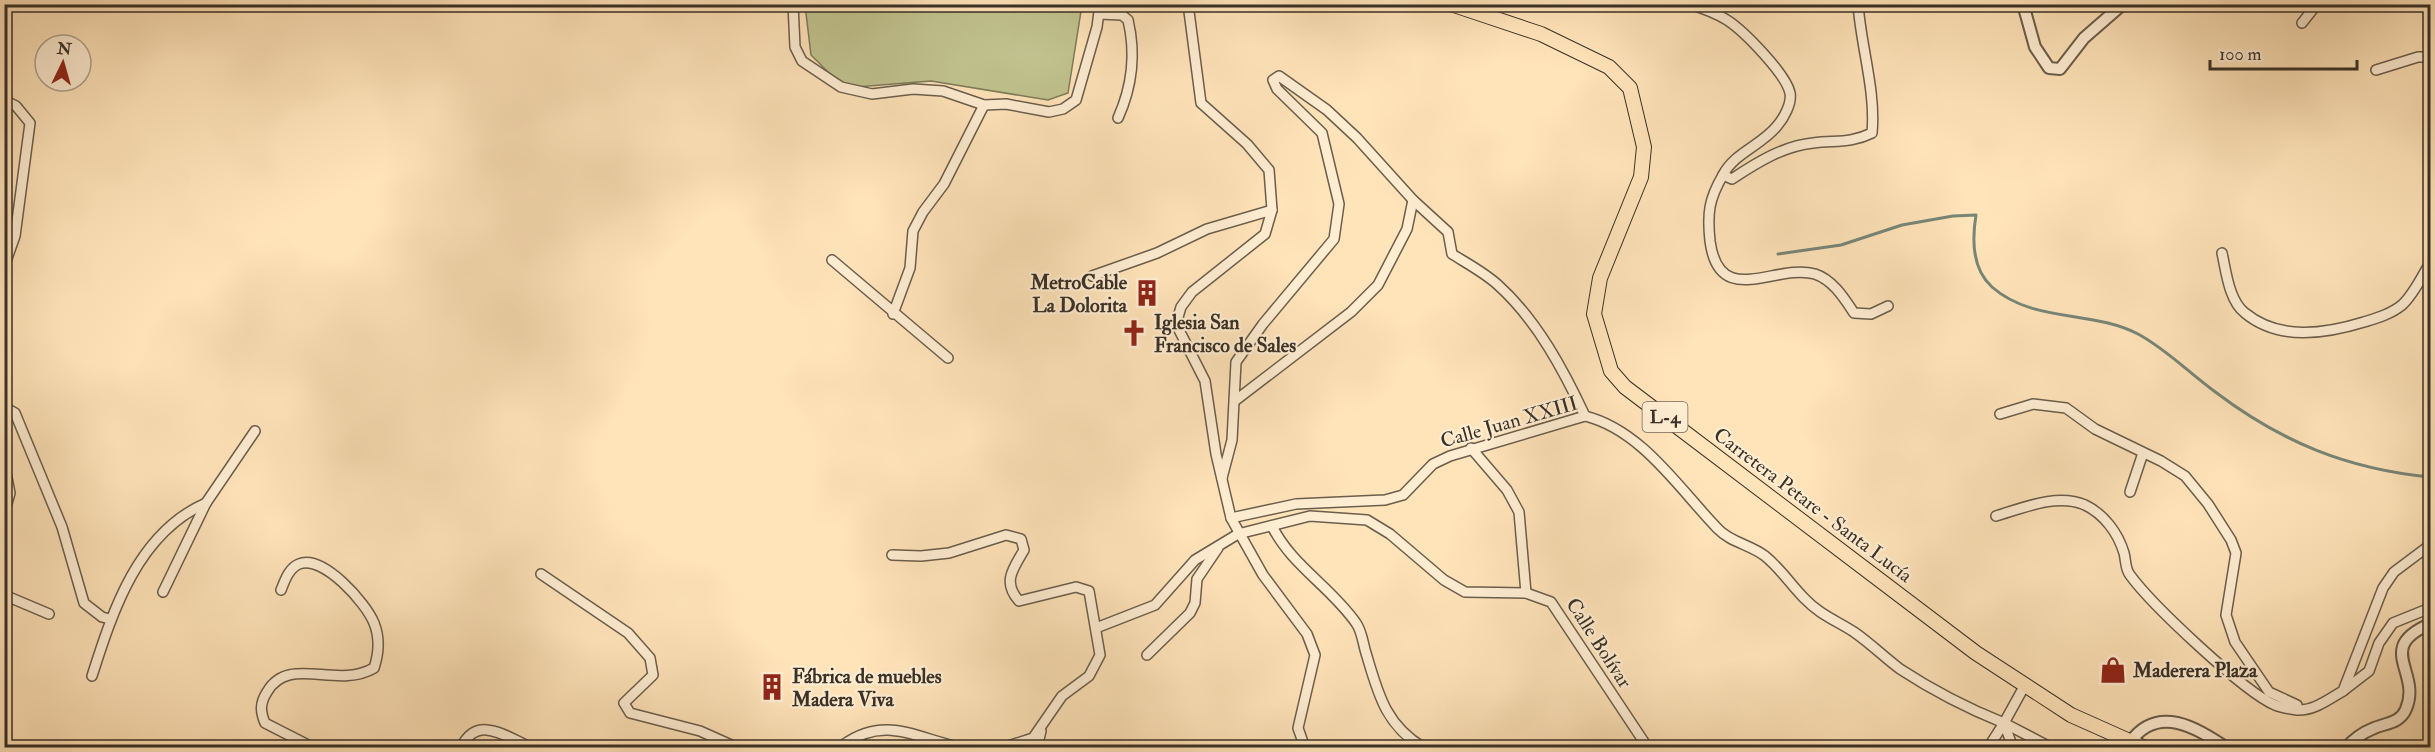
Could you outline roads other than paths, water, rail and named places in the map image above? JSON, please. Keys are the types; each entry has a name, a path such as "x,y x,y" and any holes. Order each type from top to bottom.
{"main road":[{"name":"Carretera Petare - Santa Lucía","path":"1451,4 1541,34 1609,67 1630,87 1644,147 1641,177 1600,278 1594,314 1611,371 1625,387 1976,653 2071,715 2145,747"}],"street":[{"path":"793,4 795,47 802,62 841,87 872,94 913,89 943,91 984,105 1006,104 1049,112 1063,109 1076,100 1100,9 1122,15 1128,20 1132,38 1128,96 1118,118"},
{"path":"1188,4 1201,103 1247,144 1269,170 1272,210 1265,234 1192,292 1181,307 1176,324 1205,381 1221,478 1231,518 1263,575 1306,634 1315,655 1298,728 1305,747"},
{"path":"1689,4 1725,19 1737,27 1782,76 1790,91 1791,102 1778,126 1729,164 1711,196 1708,221 1712,255 1718,269 1739,281 1801,273 1816,274 1837,288 1854,313 1871,314 1888,306"},
{"path":"1723,175 1732,179 1777,153 1812,143 1846,142 1872,133 1874,115 1860,36 1858,4"},
{"path":"2023,4 2035,47 2049,68 2060,69 2084,38 2123,4"},
{"path":"2302,22 2317,4"},
{"path":"2376,70 2418,57 2430,57"},
{"path":"1221,478 1232,440 1236,400 1234,382 1236,362 1263,324 1334,239 1339,204 1322,133 1277,89 1273,80 1280,76 1327,110 1357,138 1413,200 1448,232 1452,254 1498,285 1521,309 1557,362 1585,416"},
{"path":"4,100 16,106 30,123 15,236 4,267"},
{"path":"894,314 910,268 913,231 923,212 944,184 984,105"},
{"path":"1236,400 1351,312 1378,285 1407,229 1413,200"},
{"path":"1092,276 1157,253 1207,229 1272,210"},
{"path":"2222,253 2232,293 2244,313 2278,330 2310,333 2337,331 2385,315 2403,304 2430,262"},
{"path":"832,260 948,358"},
{"path":"2000,414 2026,405 2058,406 2095,429 2184,476 2208,504 2231,540 2236,562 2227,622 2250,667 2275,696 2290,703 2314,707"},
{"path":"4,407 15,413 62,527 84,603 110,619"},
{"name":"Calle Juan XXIII","path":"1231,518 1296,504 1403,495 1433,464 1471,448 1585,416 1598,419 1620,431 1667,470 1719,531 1763,555 1783,572 1805,599 1828,618 1854,632 1901,669 1972,710 2052,747"},
{"path":"163,592 206,503 255,431"},
{"path":"1471,448 1507,490 1519,512 1526,592"},
{"path":"2130,492 2143,453"},
{"path":"4,463 10,493 4,514"},
{"path":"1996,516 2034,505 2058,502 2078,502 2093,510 2107,521 2120,543 2130,576 2239,681 2276,705 2300,710 2314,707 2343,691 2369,671 2379,643 2393,623 2430,608"},
{"path":"92,675 110,619 142,557 183,513 206,503"},
{"name":"Calle Bolívar","path":"1238,534 1311,516 1367,520 1390,534 1444,580 1465,592 1526,592 1551,602 1648,747"},
{"path":"1272,526 1281,545 1325,587 1358,625 1384,711 1396,725 1424,747"},
{"path":"1096,628 1155,605 1195,560 1238,534"},
{"path":"892,555 921,556 949,553 1006,535 1021,539 1024,550 1008,581 1010,591 1019,601 1076,588 1089,591 1100,655 1089,676 1062,696 1033,738 1002,747"},
{"path":"2343,691 2383,588 2394,572 2430,545"},
{"path":"1147,655 1190,614 1195,603 1197,579 1220,546"},
{"path":"281,590 288,574 299,564 312,562 326,567 364,605 374,624 379,652 374,668 362,675 345,677 285,673 273,680 262,700 261,712 265,723 314,747"},
{"path":"541,574 628,633 650,658 653,675 624,703 630,713 700,731 738,747"},
{"path":"4,595 49,614"},
{"path":"2346,747 2364,733 2394,722 2406,711 2408,692 2402,652 2403,643 2409,635 2430,624"},
{"path":"1988,747 2025,685"},
{"path":"2130,742 2146,725 2169,722 2203,732 2227,747"},
{"path":"2004,723 2013,747"},
{"path":"1037,747 1042,726"},
{"path":"461,747 466,737 475,730 486,729 531,747"},
{"path":"843,747 854,737 872,729 904,731 963,747"},
{"path":"493,747 531,747"}],"waterway":[{"path":"1778,254 1841,245 1902,225 1953,216 1976,215 1974,244 1977,263 1985,280 2008,298 2044,311 2102,322 2138,334 2239,409 2290,439 2343,460 2400,473 2430,477"}],"place":[{"name":"MetroCable La Dolorita","path":"1147,293"},
{"name":"Iglesia San Francisco de Sales","path":"1134,333"},
{"name":"Maderera Plaza","path":"2113,670"},
{"name":"Fábrica de muebles Madera Viva","path":"772,687"}]}
